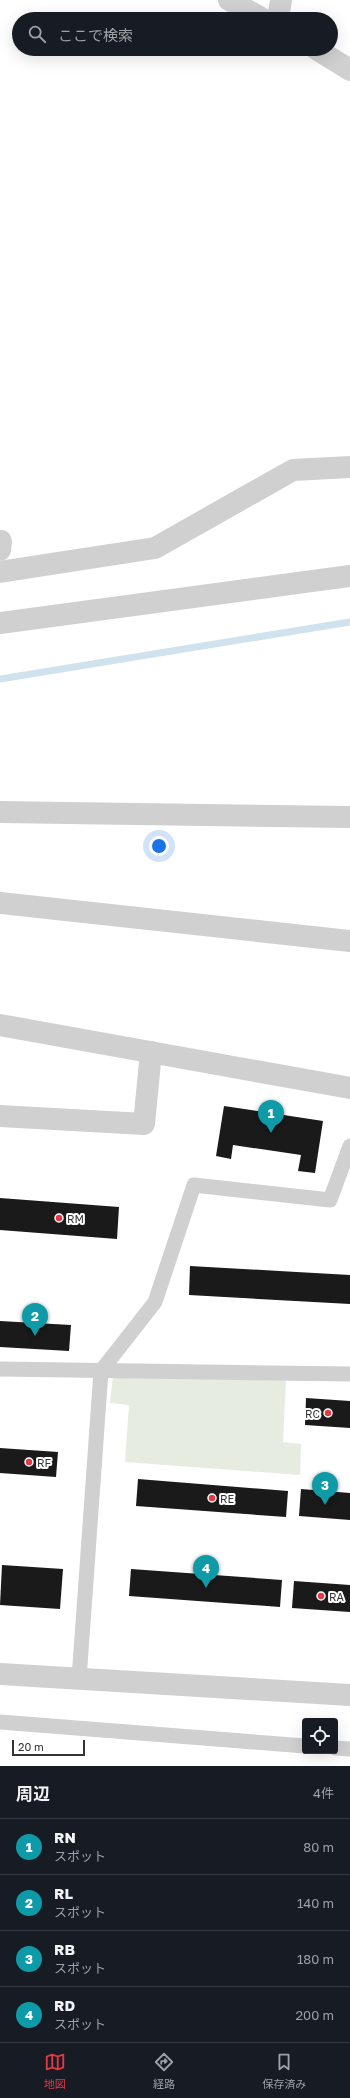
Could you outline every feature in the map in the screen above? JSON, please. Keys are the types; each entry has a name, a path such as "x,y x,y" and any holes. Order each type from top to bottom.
{"street":[{"path":"229,0 250,12"},
{"path":"279,12 281,0"},
{"path":"327,56 350,70"},
{"path":"0,572 155,548 293,470 350,467"},
{"path":"0,623 350,576"},
{"path":"0,812 350,817"},
{"path":"0,903 350,941"},
{"path":"0,1025 350,1088"},
{"path":"0,1116 144,1124 151,1052"},
{"path":"0,1674 350,1695"}],"lane":[{"path":"79,1679 101,1371 154,1302 194,1185 330,1200 346,1169 350,1146"},
{"path":"0,1369 350,1374"},
{"path":"0,1722 302,1746"},
{"path":"338,1748 350,1749"}],"shaded area":[{"path":"113,1376 286,1380 283,1442 301,1444 300,1475 125,1462 129,1405 110,1403"}],"building":[{"path":"224,1106 323,1121 315,1173 298,1171 301,1155 233,1145 231,1159 216,1156"},
{"name":"RM","path":"0,1198 119,1207 117,1239 0,1230"},
{"path":"190,1266 350,1275 350,1304 189,1295"},
{"path":"0,1321 71,1325 69,1351 0,1347"},
{"name":"RC","path":"306,1398 350,1401 350,1428 305,1425"},
{"name":"RF","path":"0,1448 58,1452 56,1477 0,1473"},
{"name":"RE","path":"138,1479 288,1491 286,1517 136,1506"},
{"path":"301,1489 350,1493 350,1520 299,1516"},
{"path":"2,1565 63,1569 60,1609 0,1605"},
{"path":"131,1569 282,1580 280,1607 129,1596"},
{"name":"RA","path":"294,1581 350,1585 350,1612 292,1608"}],"waterway":[{"path":"0,679 350,622"}],"place":[{"name":"RN","path":"271,1133"},
{"name":"RM","path":"59,1218"},
{"name":"RL","path":"35,1336"},
{"name":"RC","path":"328,1413"},
{"name":"RF","path":"29,1462"},
{"name":"RE","path":"212,1498"},
{"name":"RB","path":"325,1505"},
{"name":"RD","path":"206,1588"},
{"name":"RA","path":"321,1596"}]}
